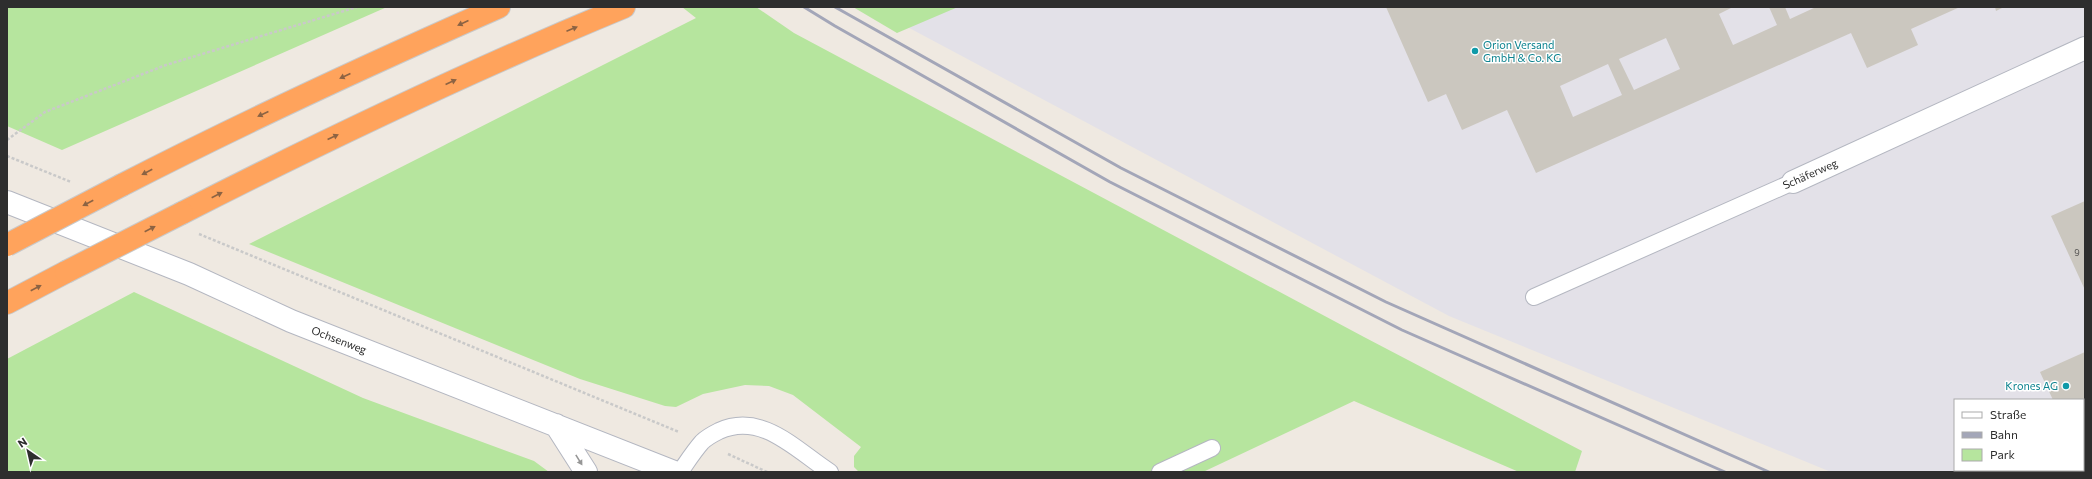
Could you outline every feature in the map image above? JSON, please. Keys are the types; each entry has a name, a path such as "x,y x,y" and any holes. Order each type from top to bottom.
{"highway":[{"path":"7,245 203,143 383,58 499,7"},
{"path":"7,303 66,272 187,222 327,139 536,44 624,7"}],"main road":[{"name":"Schäferweg","path":"1794,182 2085,48"},
{"name":"Ochsenweg","path":"7,202 189,274 291,321 674,472"},
{"path":"556,425 586,472"}],"lane":[{"name":"Schäferweg","path":"1534,297 1794,182"},
{"path":"680,472 702,442 712,434 729,426 752,425 779,435 830,472"},
{"path":"1160,472 1212,448"}],"path":[{"path":"7,140 45,112 166,65 357,7"},
{"path":"7,156 74,183"},
{"path":"187,222 702,442 767,472"}],"shaded area":[{"path":"870,7 2085,7 2085,472 1831,472 1449,316"}],"green space":[{"path":"7,7 387,7 62,150 7,126"},
{"path":"682,7 756,7 794,33 1364,337 1582,451 1575,472 1519,472 1354,401 1203,472 859,472 854,467 854,456 861,447 793,395 769,386 745,385 703,394 676,407 665,406 580,379 249,244 696,18"},
{"path":"853,7 958,7 897,33"},
{"path":"134,292 363,398 534,461 549,472 7,472 7,359"}],"building":[{"path":"1386,7 1733,7 1719,14 1733,45 1777,25 1769,7 1785,7 1790,19 1816,7 1960,7 1911,29 1918,45 1867,68 1851,33 1536,173 1507,110 1462,130 1446,94 1428,102","holes":["1666,38 1680,69 1634,90 1619,59","1608,64 1622,95 1573,117 1560,86"]},
{"path":"1995,7 2004,7 1996,11"},
{"path":"2085,201 2085,290 2051,216"},
{"name":"Krones AG","path":"2085,352 2085,411 2084,399 2053,399 2040,372"}],"railway":[{"path":"804,7 1110,182 1402,330 1725,472"},
{"path":"835,7 1121,168 1386,302 1769,472"}],"place":[{"name":"Orion Versand GmbH & Co. KG","path":"1475,51"},
{"name":"Krones AG","path":"2066,386"}]}
